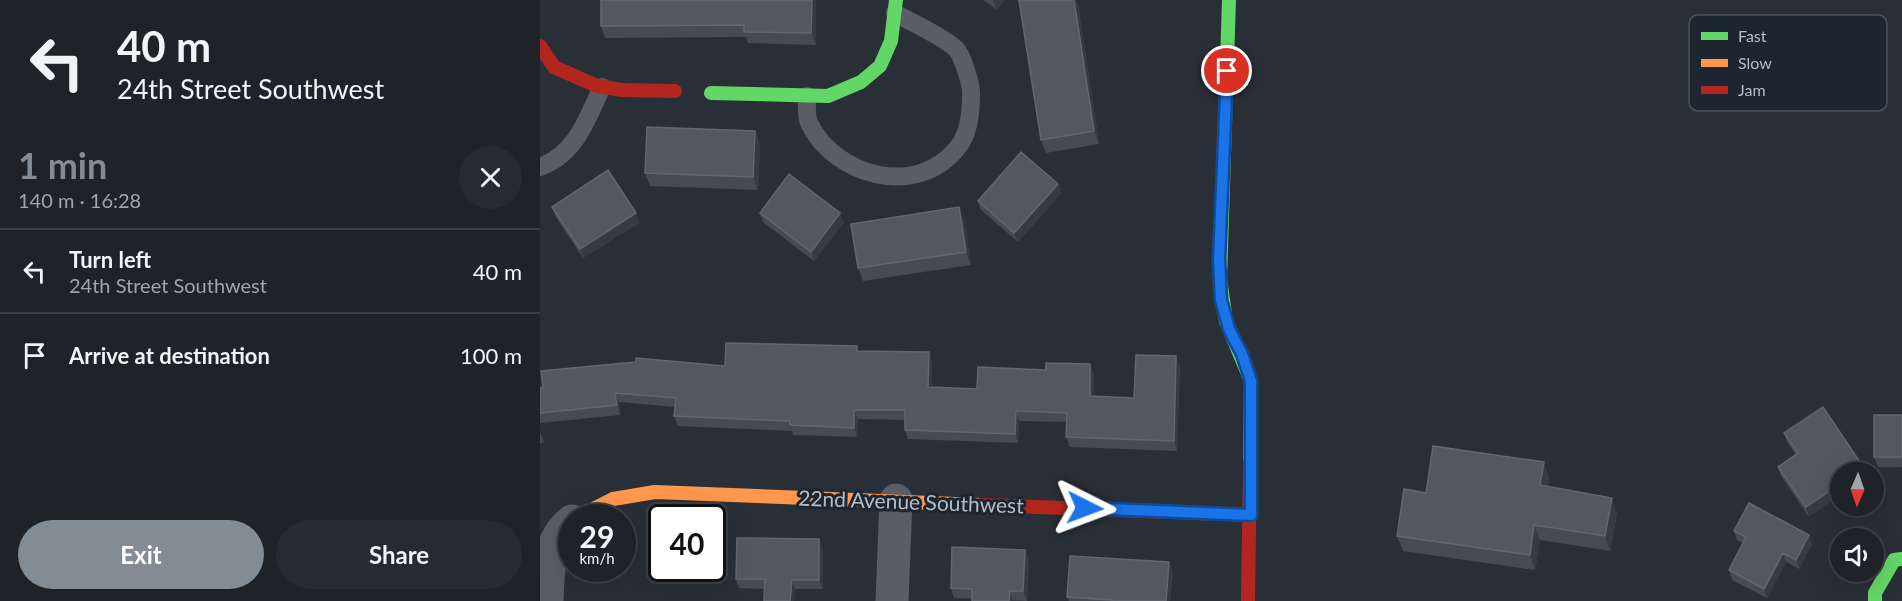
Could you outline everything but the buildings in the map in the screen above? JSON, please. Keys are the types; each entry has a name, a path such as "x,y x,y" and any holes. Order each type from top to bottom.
{"street":[{"path":"1229,0 1219,260 1221,300 1229,329 1242,354 1251,381 1251,515 1248,601"},
{"path":"711,93 828,96 861,82 880,66 891,41 895,7"},
{"path":"540,46 554,67 602,87 675,92"},
{"name":"22nd Avenue Southwest","path":"595,504 627,494 655,492 1251,515"},
{"path":"892,601 896,500"},
{"path":"547,601 549,561 558,545"},
{"path":"1875,601 1875,593 1898,560"}],"lane":[{"path":"807,96 808,122 830,152 858,170 882,176 914,175 944,161 960,146 971,115 972,87 957,49 895,7"},
{"path":"540,167 554,162 577,140 602,87"}],"traffic: fast":[{"path":"711,93 828,96 861,82 880,66 891,41 896,0"},
{"path":"1229,0 1220,278 1226,321 1251,381 1250,462"},
{"path":"1875,601 1875,593 1894,560 1902,559"}],"traffic: slow":[{"path":"603,504 613,499 655,492 981,505"}],"traffic: jam":[{"path":"540,46 554,67 597,86 622,90 675,91"},
{"path":"1248,601 1250,462"},
{"path":"981,505 1251,515"}],"route":[{"path":"1085,508 1251,515 1251,381 1242,354 1229,329 1221,300 1219,260 1227,71"}]}
